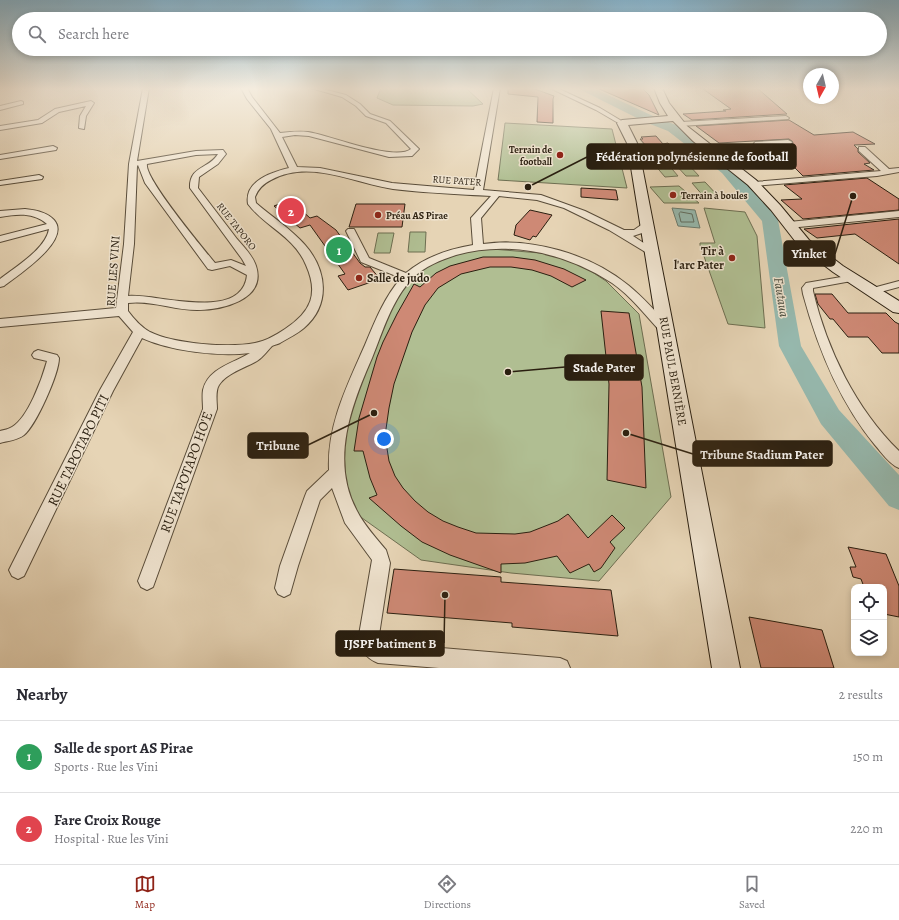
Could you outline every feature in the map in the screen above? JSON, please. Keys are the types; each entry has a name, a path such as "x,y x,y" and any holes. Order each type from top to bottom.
{"main road":[{"path":"630,122 673,120 754,184 803,243 899,308"},
{"name":"RUE PAUL BERNIÈRE","path":"630,122 624,128 632,142 648,225 665,329 726,668"}],"street":[{"path":"0,128 40,122 44,119"},
{"path":"82,128 83,119"},
{"name":"RUE LES VINI","path":"143,119 122,300 122,312 140,331 173,343 194,347 240,349 258,347 298,327 314,310 318,294 314,273 305,252 252,204 250,199 252,191 259,183 277,174 294,169"},
{"path":"267,119 278,135 294,169"},
{"path":"278,135 295,133 309,134 389,155 409,154 415,149 388,122 380,119"},
{"path":"478,192 491,119"},
{"path":"623,119 630,122"},
{"path":"673,120 720,119"},
{"path":"726,161 764,156 765,155 757,144 788,142"},
{"path":"0,157 53,148"},
{"path":"862,149 887,172"},
{"name":"RUE TAPORO","path":"138,163 196,153 220,152 222,154 220,159 197,174 194,178 194,188 243,251 251,264 252,273"},
{"path":"122,300 141,299 189,306 218,304 238,297 244,293 252,280 252,273 231,263 212,267 149,183 142,167 138,163"},
{"name":"RUE PATER","path":"294,169 320,170 390,186 538,197 554,201 577,210 640,244 652,253"},
{"path":"754,184 899,170"},
{"path":"0,183 38,177"},
{"path":"478,248 476,218 496,194"},
{"path":"0,214 31,213 40,215 53,225 54,230 52,237 47,244 36,255 0,284"},
{"path":"789,225 899,214"},
{"path":"0,239 53,225"},
{"name":"RUE PATER","path":"613,229 631,234 643,230 648,225"},
{"path":"351,231 365,260 408,277"},
{"path":"560,668 378,652 370,646 368,635 381,563 380,558 352,519 344,503 337,473 336,455 338,430 346,403 389,303 408,277 436,259 449,254 478,248 507,246 532,248 560,254 582,262 600,271 625,287 665,329"},
{"path":"853,278 810,285 807,288 808,297 814,310 822,339 846,391 877,435 899,461"},
{"path":"873,291 899,284"},
{"path":"0,323 107,312 122,312"},
{"name":"RUE TAPOTAPO PITI","path":"18,570 107,390 140,331"},
{"name":"RUE TAPOTAPO HO'E","path":"147,582 210,409 210,390 213,382 226,371 253,357 270,342"},
{"path":"0,437 21,428 30,416 44,389 53,358 38,355"},
{"path":"284,588 289,566 313,496 337,473"}],"green space":[{"name":"Terrain de football","path":"505,123 612,129 627,188 498,180"},
{"path":"667,163 678,176 665,177 654,164"},
{"path":"674,163 687,163 699,176 686,176"},
{"path":"705,182 719,197 705,198 692,183"},
{"name":"Terrain à boules","path":"679,186 699,203 664,203 650,187"},
{"name":"Tir à l'arc Pater","path":"704,208 745,212 757,236 765,328 728,324 700,245 700,243 715,243"},
{"path":"410,232 426,232 425,252 408,252"},
{"path":"378,233 394,233 390,253 374,253"},
{"path":"492,249 540,253 561,257 586,268 606,281 639,314 671,497 599,581 511,573 421,560 348,508 338,465 343,429 400,288 421,268 463,251"}],"water":[{"path":"672,208 695,210 700,228 678,226"}],"building":[{"path":"537,119 553,119 553,123 537,122"},
{"path":"789,120 814,135 853,132 875,144 854,145 858,149 858,152 870,163 864,164 874,170 803,176 792,165 785,164 769,153 765,147 791,146 793,142 789,139 719,143 696,126"},
{"path":"656,136 663,144 668,143 680,156 674,156 676,158 660,159 655,153 652,153 640,139 643,139 641,137"},
{"path":"867,178 899,199 899,210 803,219 781,200 802,199 784,185"},
{"path":"581,188 616,190 618,200 581,197"},
{"path":"290,200 310,218 317,216 336,230 360,263 365,267 370,267 380,279 348,290 338,276 345,274 310,225 300,228 274,206"},
{"name":"Préau AS Pirae","path":"356,204 405,204 402,227 349,227"},
{"path":"530,210 552,215 536,237 533,236 530,240 514,235 516,225"},
{"path":"899,219 899,264 855,234 817,238 804,229"},
{"path":"483,257 513,257 535,260 564,269 586,280 572,287 551,276 532,270 511,267 490,267 461,274 438,288 425,305 412,332 394,384 385,436 389,461 395,476 403,488 428,512 443,521 476,533 515,534 530,532 558,521 568,514 588,538 612,515 625,528 610,542 615,548 601,568 594,572 589,564 570,573 557,556 525,563 501,564 501,573 450,555 422,542 369,498 377,495 370,478 363,451 354,451 359,418 377,357 383,342 414,284 420,287 436,273 450,266"},
{"path":"815,294 832,294 848,313 886,313 899,324 899,353 882,353 868,337 848,337 833,319 830,319 818,304"},
{"path":"601,311 629,313 642,387 646,488 607,480 609,384"},
{"path":"848,547 886,554 899,586 899,617 887,615 887,584 863,584 861,579 853,577 850,567 856,567"},
{"path":"394,569 501,577 501,582 611,590 618,636 512,627 512,623 387,613"},
{"path":"749,617 822,630 834,668 761,668"}],"waterway":[{"name":"Fautaua","path":"649,119 672,128 727,170 770,220 790,346 830,417 899,496"}],"place":[{"name":"Terrain de football","path":"560,155"},
{"name":"Fédération polynésienne de football","path":"528,187"},
{"name":"Terrain à boules","path":"673,195"},
{"name":"Yinket","path":"853,196"},
{"name":"Fare Croix Rouge","path":"291,211"},
{"name":"Préau AS Pirae","path":"378,215"},
{"name":"Salle de sport AS Pirae","path":"339,250"},
{"name":"Tir à l'arc Pater","path":"732,258"},
{"name":"Salle de judo","path":"359,278"},
{"name":"Stade Pater","path":"508,372"},
{"name":"Tribune","path":"374,413"},
{"name":"Tribune Stadium Pater","path":"626,433"},
{"name":"IJSPF batiment B","path":"445,595"}]}
